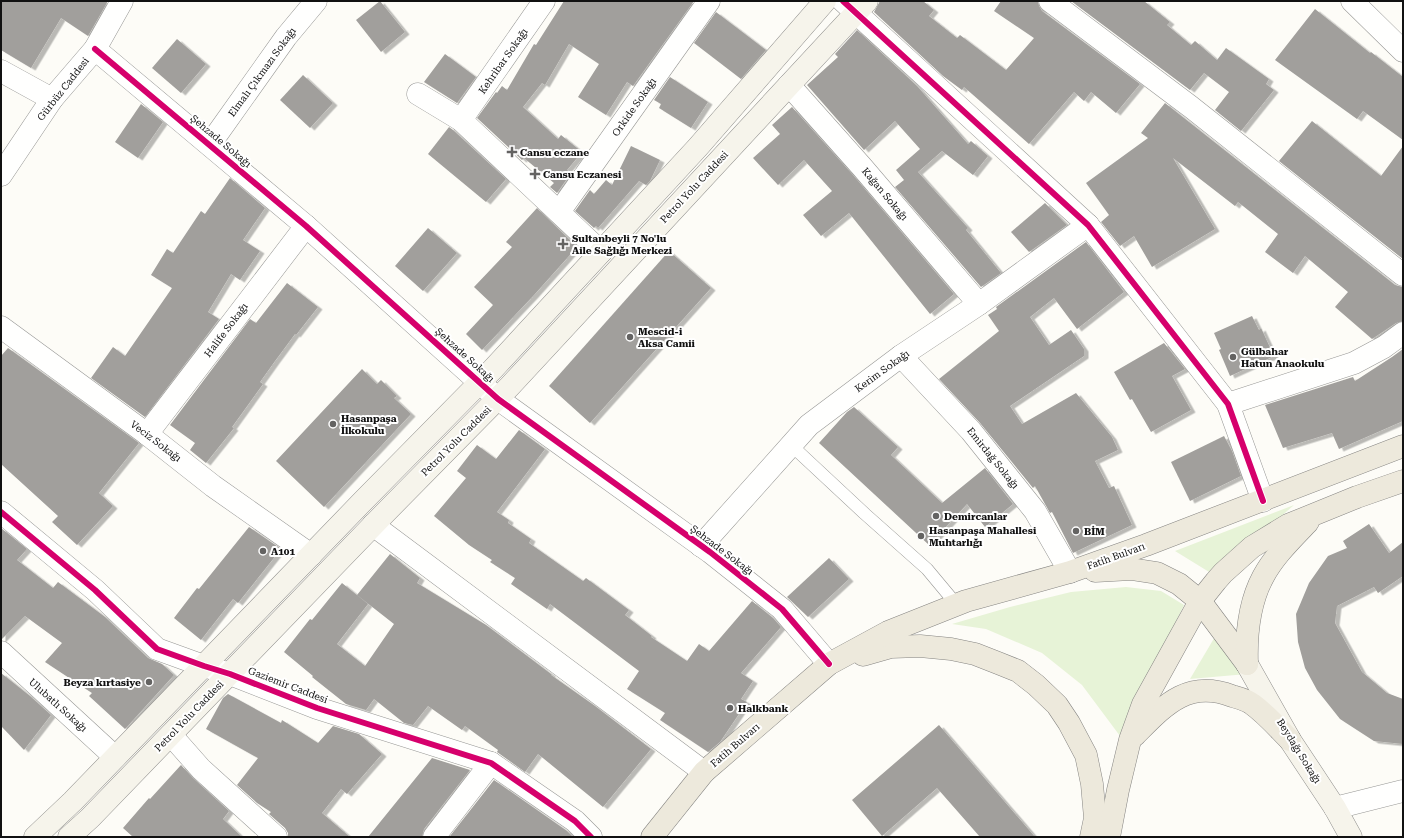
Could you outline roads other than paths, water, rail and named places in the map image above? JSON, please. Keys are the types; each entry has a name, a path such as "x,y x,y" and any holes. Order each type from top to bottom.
{"main road":[{"path":"36,837 115,758 480,383 698,147 826,1"},
{"name":"Petrol Yolu Caddesi","path":"69,837 90,818 372,526 498,399 788,85 856,5"},
{"name":"Fatih Bulvarı","path":"652,837 704,772 829,664 888,632 958,605 1070,572 1403,446"},
{"path":"1109,837 1130,740 1143,704 1200,601 1223,573 1252,547 1288,525 1403,481"},
{"path":"1247,664 1246,645 1248,626 1254,600 1263,577 1275,559 1314,515"},
{"path":"1070,572 1131,568 1158,573 1179,584 1200,601 1247,664"},
{"name":"Fatih Bulvarı","path":"829,664 891,647 920,646 951,649 975,654 1018,671 1036,685 1057,705 1069,723 1086,755 1092,784 1095,818 1091,837"},
{"name":"Beydağı Sokağı","path":"1247,664 1290,740 1335,808 1351,837"},
{"path":"1130,740 1162,708 1179,697 1201,690 1221,692 1251,703 1290,740"}],"street":[{"name":"Gürbüz Caddesi","path":"1,175 52,99 95,49 122,1"},
{"name":"Elmalı Çıkmazı Sokağı","path":"210,144 286,37 316,1"},
{"name":"Kehribar Sokağı","path":"461,120 544,1"},
{"name":"Orkide Sokağı","path":"559,212 709,1"},
{"path":"1050,1 1192,107 1403,275"},
{"path":"1352,1 1403,51"},
{"path":"856,5 1088,225 1228,404 1263,500"},
{"name":"Şehzade Sokağı","path":"95,49 306,226 498,399 701,546 782,610 829,664"},
{"path":"1,71 52,99"},
{"name":"Kağan Sokağı","path":"788,85 862,167 979,304"},
{"path":"418,94 461,120 601,252"},
{"name":"Kerim Sokağı","path":"701,546 809,425 901,356 979,304 1088,225"},
{"name":"Halife Sokağı","path":"147,434 306,226"},
{"name":"Veciz Sokağı","path":"1,326 147,434 213,486 311,555"},
{"path":"1228,404 1354,363 1403,333"},
{"name":"Emirdağ Sokağı","path":"901,356 971,431 1036,511 1070,572"},
{"name":"Gaziemir Caddesi","path":"1,512 95,590 158,649 230,674 317,708 491,763 575,821 591,837"},
{"path":"372,526 704,772"},
{"name":"Ulubatlı Sokağı","path":"1,652 115,758"},
{"path":"171,735 201,769 276,837"},
{"path":"434,837 491,763"},
{"path":"1335,808 1403,791"}],"lane":[{"path":"791,445 864,514 926,569 958,605"}],"place":[{"name":"Cansu eczane","path":"512,152"},
{"name":"Cansu Eczanesi","path":"535,174"},
{"name":"Sultanbeyli 7 No'lu Aile Sağlığı Merkezi","path":"563,244"},
{"name":"Mescid-i Aksa Camii","path":"630,337"},
{"name":"Gülbahar Hatun Anaokulu","path":"1233,357"},
{"name":"Hasanpaşa İlkokulu","path":"333,424"},
{"name":"Demircanlar","path":"936,516"},
{"name":"BİM","path":"1076,531"},
{"name":"Hasanpaşa Mahallesi Muhtarlığı","path":"921,536"},
{"name":"A101","path":"263,551"},
{"name":"Beyza kırtasiye","path":"149,682"},
{"name":"Halkbank","path":"730,708"}]}
